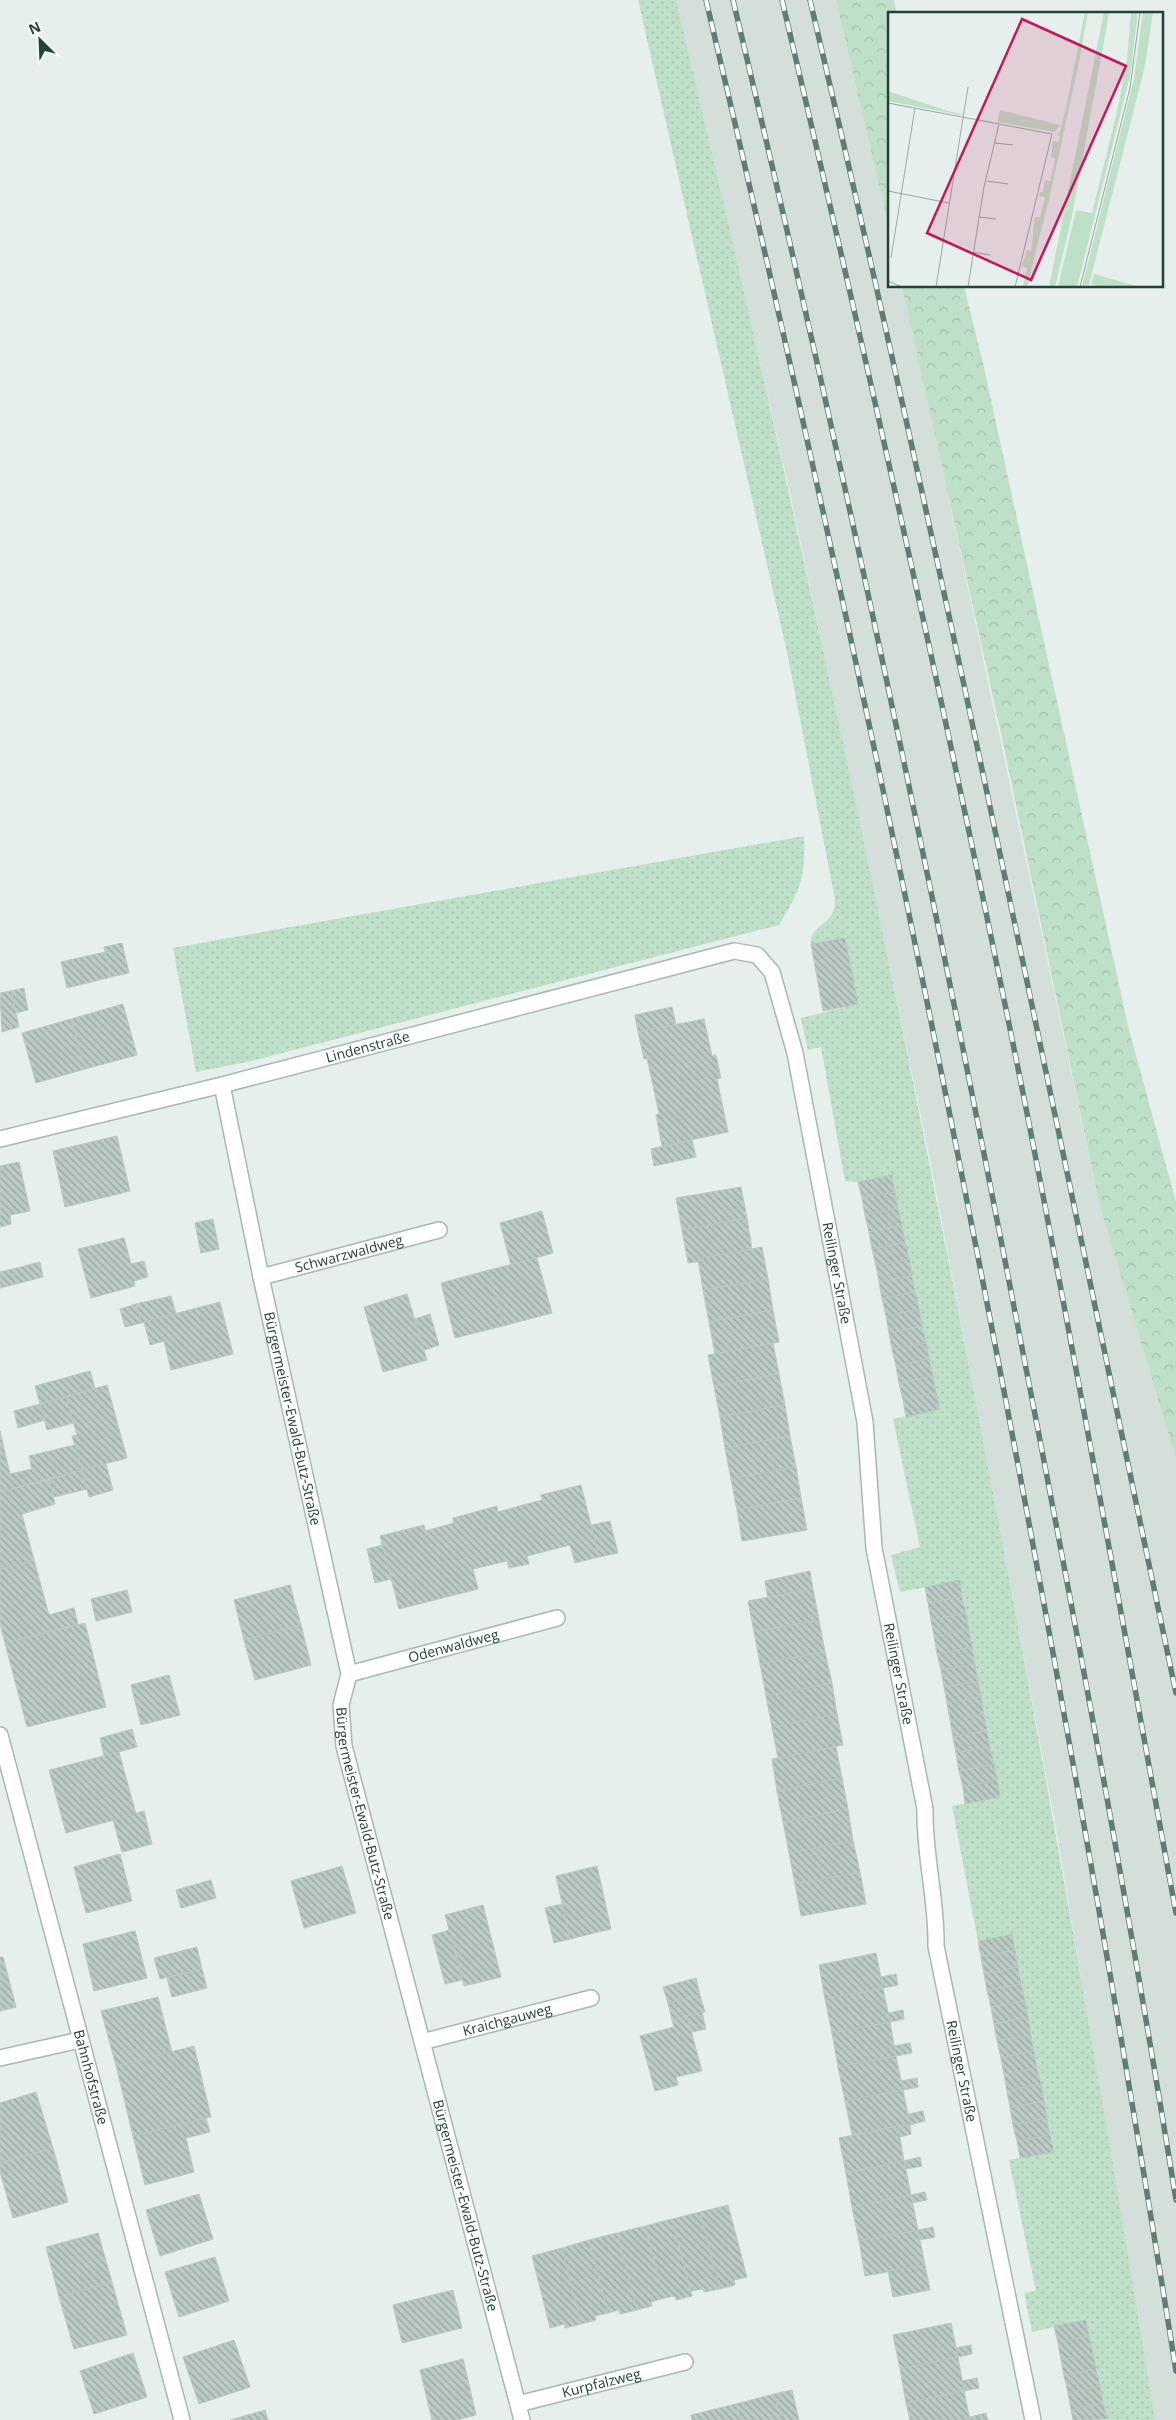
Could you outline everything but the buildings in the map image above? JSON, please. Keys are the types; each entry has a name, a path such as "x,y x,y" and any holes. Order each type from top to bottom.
{"street":[{"name":"Lindenstraße","path":"0,1139 222,1085 734,951"},
{"name":"Reilinger Straße","path":"734,951 757,955 772,972 795,1053 865,1422 874,1548 925,1809 924,1838 937,1919 936,1946 1033,2420"},
{"name":"Bürgermeister-Ewald-Butz-Straße","path":"222,1085 261,1277 349,1674 341,1705 344,1746 522,2420"},
{"name":"Schwarzwaldweg","path":"261,1277 439,1230"},
{"name":"Odenwaldweg","path":"349,1674 557,1618"},
{"name":"Bahnhofstraße","path":"0,1735 182,2420"},
{"name":"Kraichgauweg","path":"422,2042 591,1998"},
{"path":"0,2058 80,2040"},
{"name":"Kurpfalzweg","path":"518,2404 684,2362"}],"shaded area":[{"path":"676,0 836,0 888,224 888,288 902,288 1100,1207 1176,1459 1176,2420 1155,2420 1056,1828 931,1164 791,497"}],"green space":[{"path":"638,0 676,0 746,300 813,601 877,903 996,1508 1105,2116 1155,2420 1107,2420 1086,2320 1032,2332 1024,2293 1036,2291 1009,2160 1054,2151 1012,1934 978,1941 952,1806 1000,1797 960,1581 900,1592 891,1555 920,1547 893,1419 939,1409 892,1176 858,1182 845,1181 821,1047 808,1050 801,1018 858,1004 845,938 811,944 813,934 828,919 834,909 833,889 787,652"},
{"path":"836,0 894,0 897,12 888,12 888,224"},
{"path":"902,288 964,288 982,359 1129,1030 1176,1202 1176,1459 1100,1207 1001,733"},
{"path":"804,836 804,863 800,883 779,925 247,1062 196,1072 173,948"}],"railway":[{"path":"706,0 840,589 963,1181 1021,1478 1075,1775 1176,2371"},
{"path":"733,0 846,491 950,983 1079,1644 1139,1977 1176,2200"},
{"path":"782,0 906,541 993,947 1061,1290 1176,1913"},
{"path":"810,0 907,422 953,634 1176,1693"}]}
